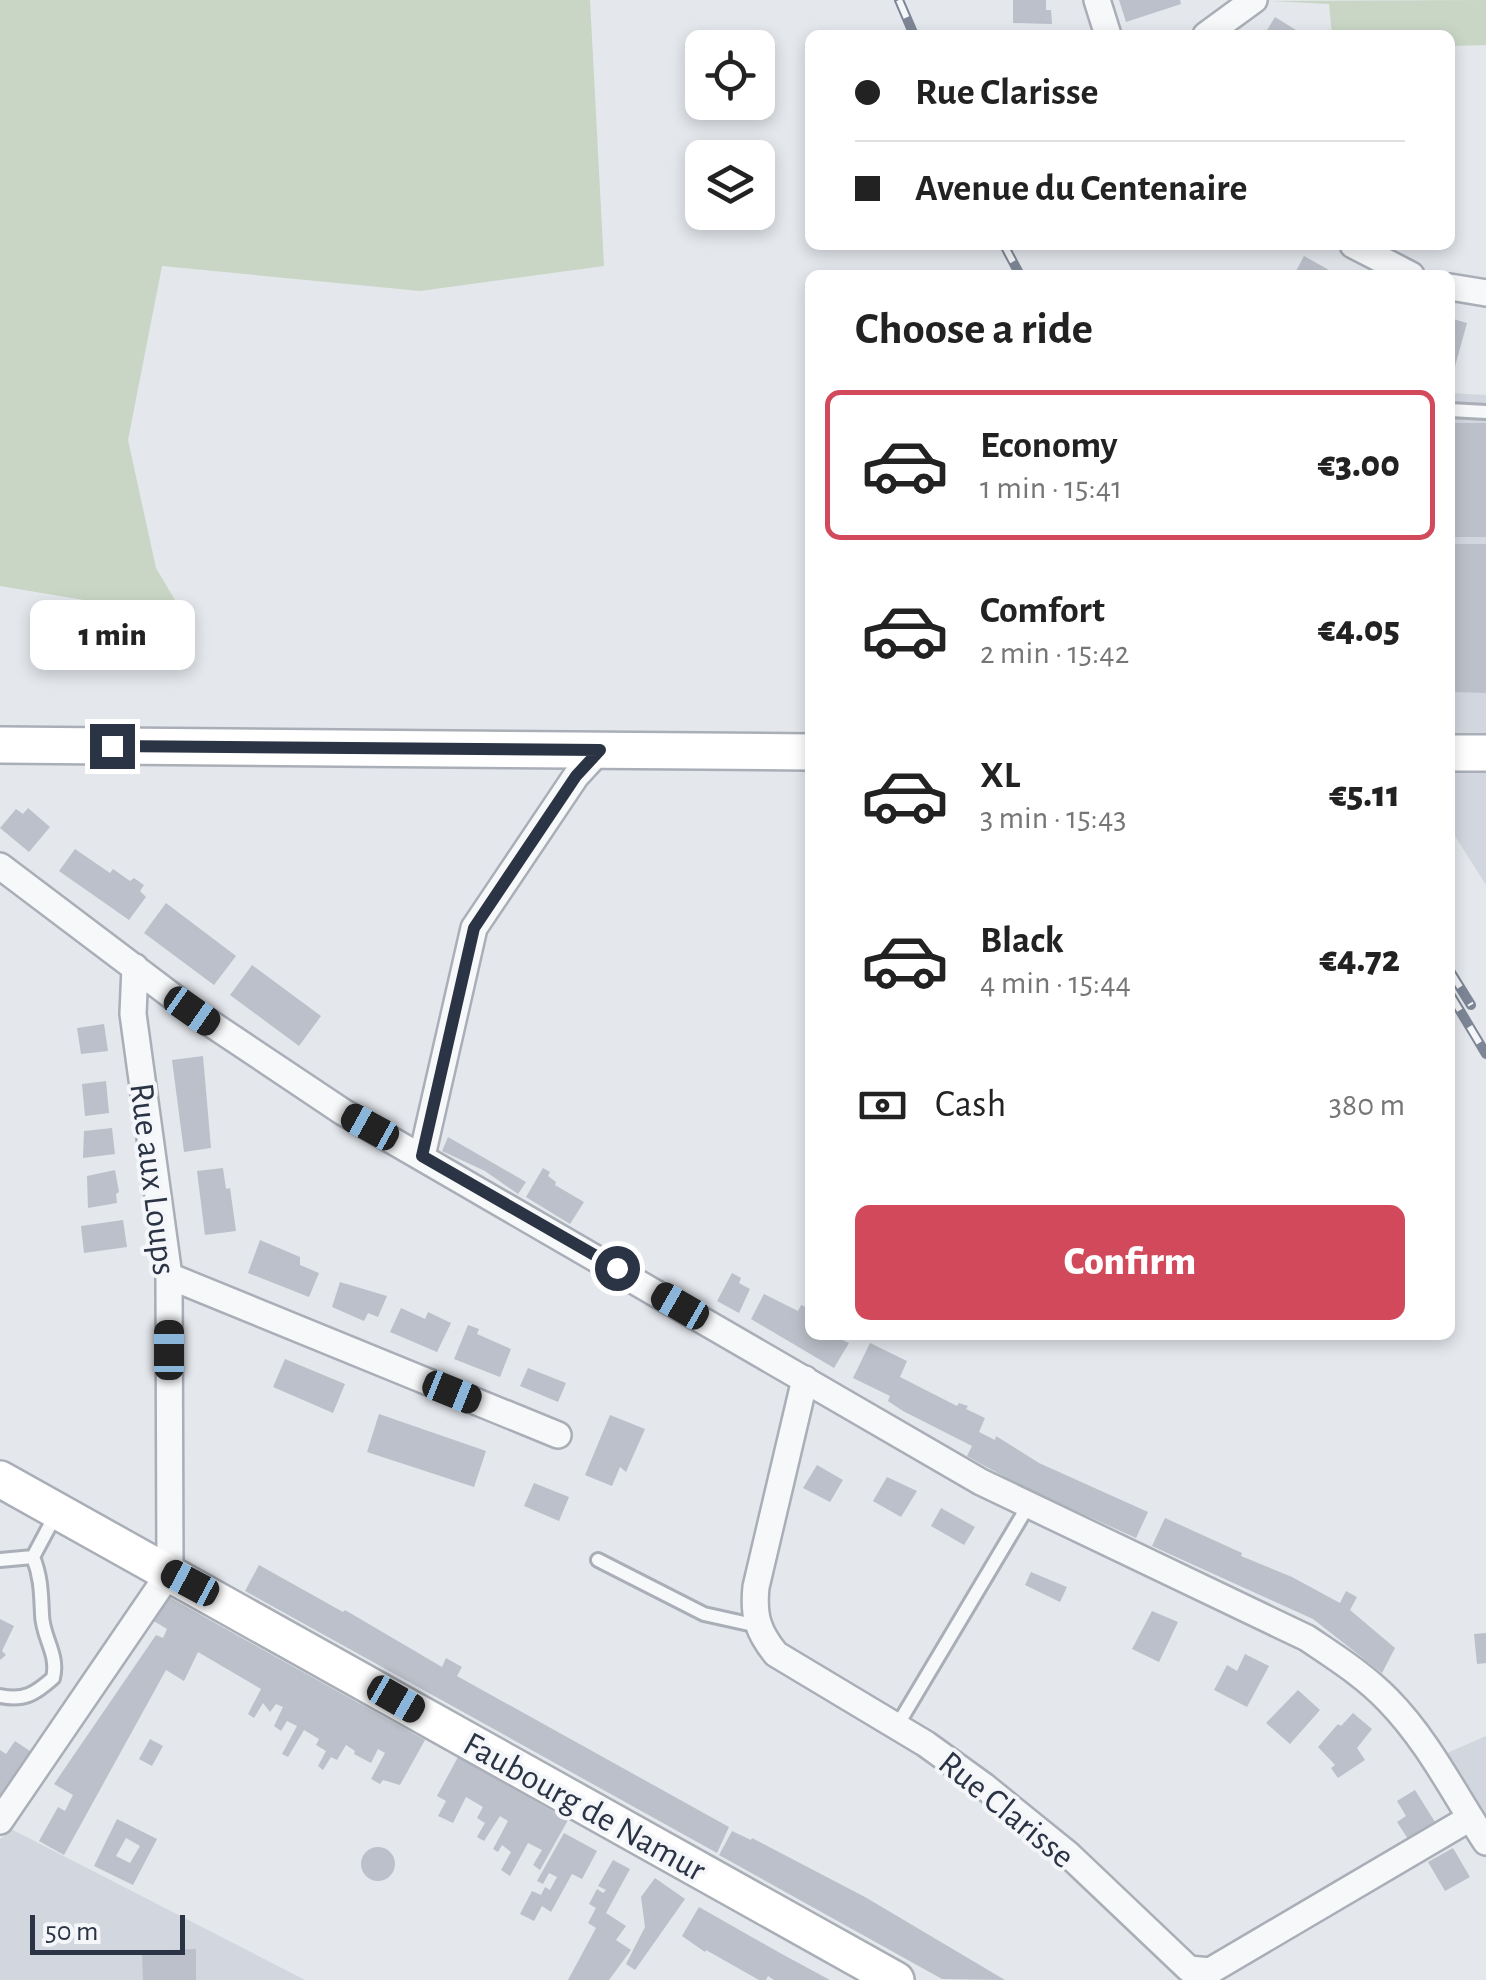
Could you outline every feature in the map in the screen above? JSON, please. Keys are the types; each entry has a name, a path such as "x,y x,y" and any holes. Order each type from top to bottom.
{"street":[{"path":"1096,0 1106,30"},
{"path":"1213,30 1254,0"},
{"path":"1362,250 1396,270"},
{"path":"1455,288 1486,293"},
{"path":"0,744 805,752"},
{"path":"422,1156 474,928 576,776 600,750"},
{"path":"1455,753 1486,753"},
{"path":"0,866 273,1068 343,1112 981,1482 1307,1638 1352,1668 1403,1716 1438,1762 1486,1842"},
{"name":"Rue aux Loups","path":"136,967 133,1014 168,1276 170,1572"},
{"path":"168,1276 558,1435"},
{"path":"758,1626 754,1611 756,1587 805,1380"},
{"name":"Faubourg de Namur","path":"0,1479 896,1980"},
{"path":"0,1821 170,1572"},
{"name":"Rue Clarisse","path":"758,1626 776,1654 896,1726 998,1797 1069,1855 1177,1960 1200,1972 1210,1971 1252,1948 1470,1818"}],"lane":[{"path":"1455,410 1486,412"},
{"path":"896,1726 1028,1506"},
{"path":"0,1696 19,1700 36,1694 54,1678 54,1652 42,1616 44,1600 33,1557 58,1511"},
{"path":"0,1560 33,1557"},
{"path":"598,1560 704,1614 758,1626"}],"shaded area":[{"path":"1455,393 1486,395 1486,885 1455,836"},
{"path":"1486,1736 1486,1819 1447,1753"},
{"path":"11,1829 305,1980 0,1980 0,1839"}],"green space":[{"path":"0,0 590,0 604,266 420,291 162,266 128,440 156,568 185,617 0,586"},
{"path":"1486,0 1486,45 1455,46 1455,30 1332,30 1329,4 1269,1"}],"building":[{"path":"1013,0 1046,0 1052,24 1013,23"},
{"path":"1119,0 1180,0 1181,4 1126,22"},
{"path":"1275,17 1296,30 1267,30"},
{"path":"1304,256 1329,270 1297,270"},
{"path":"1455,319 1467,323 1455,366"},
{"path":"1455,423 1486,423 1486,537 1455,537"},
{"path":"1455,544 1486,544 1486,693 1455,692"},
{"path":"28,808 50,827 29,852 0,828 16,809 23,814"},
{"path":"75,849 110,873 113,869 144,885 140,891 146,897 129,920 59,871"},
{"path":"166,903 236,956 214,985 144,933"},
{"path":"252,965 321,1016 299,1046 230,995"},
{"path":"104,1024 108,1051 81,1054 77,1028"},
{"path":"203,1056 211,1148 184,1152 172,1060"},
{"path":"106,1081 109,1113 85,1116 82,1084"},
{"path":"112,1128 115,1154 83,1158 84,1131"},
{"path":"448,1137 526,1182 518,1194 485,1171 442,1151"},
{"path":"223,1168 236,1231 205,1235 197,1171"},
{"path":"543,1168 550,1172 548,1176 555,1185 584,1202 570,1224 526,1197"},
{"path":"115,1170 117,1203 88,1208 87,1176"},
{"path":"123,1220 127,1247 84,1253 81,1226"},
{"path":"260,1240 300,1257 300,1265 319,1273 309,1297 248,1273"},
{"path":"732,1273 750,1289 739,1313 717,1301"},
{"path":"340,1282 387,1296 378,1317 368,1313 364,1321 332,1307"},
{"path":"764,1294 798,1311 801,1305 805,1307 805,1340 849,1343 834,1368 751,1319"},
{"path":"401,1308 425,1319 428,1312 451,1323 437,1352 390,1332"},
{"path":"468,1325 479,1329 477,1334 511,1349 500,1377 454,1359"},
{"path":"870,1343 907,1361 900,1377 957,1406 968,1406 966,1409 985,1418 979,1432 995,1440 996,1436 1039,1463 1148,1512 1136,1538 1027,1489 967,1456 972,1446 903,1411 888,1401 890,1396 853,1378"},
{"path":"285,1359 345,1384 333,1413 273,1387"},
{"path":"528,1368 566,1383 558,1402 520,1386"},
{"path":"379,1414 486,1451 474,1487 367,1452"},
{"path":"610,1415 645,1429 626,1472 620,1467 612,1486 585,1475"},
{"path":"817,1465 843,1480 830,1502 803,1488"},
{"path":"887,1477 917,1491 901,1517 873,1501"},
{"path":"534,1483 569,1497 559,1521 524,1506"},
{"path":"941,1508 975,1527 964,1545 931,1526"},
{"path":"1165,1518 1340,1603 1346,1591 1357,1597 1350,1610 1395,1648 1382,1673 1313,1619 1152,1546"},
{"path":"259,1565 442,1667 446,1658 462,1667 457,1676 729,1827 717,1853 245,1591"},
{"path":"1031,1572 1067,1587 1060,1602 1025,1585"},
{"path":"165,1595 425,1740 400,1785 383,1780 380,1784 371,1779 385,1753 378,1749 371,1763 346,1745 337,1760 331,1757 323,1770 318,1766 326,1751 316,1745 319,1739 304,1730 288,1757 282,1754 297,1726 287,1721 281,1731 274,1726 283,1707 276,1704 270,1712 263,1703 254,1718 248,1714 261,1689 198,1652 184,1681 166,1670 64,1855 39,1841 58,1807 65,1811 73,1795 54,1784 156,1635 163,1638 167,1629 152,1620"},
{"path":"1152,1611 1178,1622 1159,1662 1132,1649"},
{"path":"0,1619 14,1626 2,1651 6,1655 0,1660"},
{"path":"1486,1633 1486,1663 1477,1664 1474,1634"},
{"path":"1245,1654 1269,1666 1247,1707 1214,1690 1227,1665 1237,1671"},
{"path":"1298,1690 1320,1710 1290,1744 1266,1723"},
{"path":"1353,1713 1372,1729 1357,1748 1365,1760 1338,1778 1331,1768 1335,1765 1318,1747"},
{"path":"150,1739 163,1746 152,1766 139,1759"},
{"path":"15,1741 36,1755 5,1800 0,1796 0,1750 6,1754"},
{"path":"458,1757 568,1820 540,1870 533,1865 542,1850 528,1843 510,1876 501,1870 511,1852 502,1845 498,1852 493,1849 508,1821 500,1816 484,1841 477,1837 485,1823 477,1818 483,1807 466,1797 453,1823 438,1816 446,1801 437,1796"},
{"path":"1415,1790 1435,1822 1408,1839 1397,1822 1406,1816 1397,1801"},
{"path":"117,1819 157,1839 133,1885 94,1866","holes":["126,1838 140,1846 130,1863 116,1856"]},
{"path":"732,1831 865,1897 1005,1980 942,1979 719,1855"},
{"path":"564,1833 597,1851 582,1879 572,1874 551,1912 542,1906 534,1921 520,1914 532,1891 541,1895 545,1887 550,1890 557,1877 549,1873 543,1884 537,1881"},
{"path":"378,1847 390,1852 395,1864 390,1876 378,1881 366,1876 361,1864 366,1852"},
{"path":"1453,1848 1470,1877 1445,1891 1428,1862"},
{"path":"613,1860 630,1869 606,1913 626,1926 616,1940 631,1950 609,1980 568,1980 596,1928 588,1923 596,1908 589,1904 597,1889 603,1893 606,1890 598,1886"},
{"path":"655,1878 685,1899 635,1970 626,1964 645,1927 641,1897"},
{"path":"699,1907 830,1980 774,1980 768,1976 759,1980 705,1952 682,1936"},
{"path":"196,1949 196,1980 143,1980 142,1951"}],"railway":[{"path":"899,0 912,30"},
{"path":"1007,250 1017,270"},
{"path":"1455,979 1471,1005"},
{"path":"1455,1002 1486,1054"}],"route":[{"path":"112,746 600,750 576,776 474,928 422,1156 617,1268"}]}
